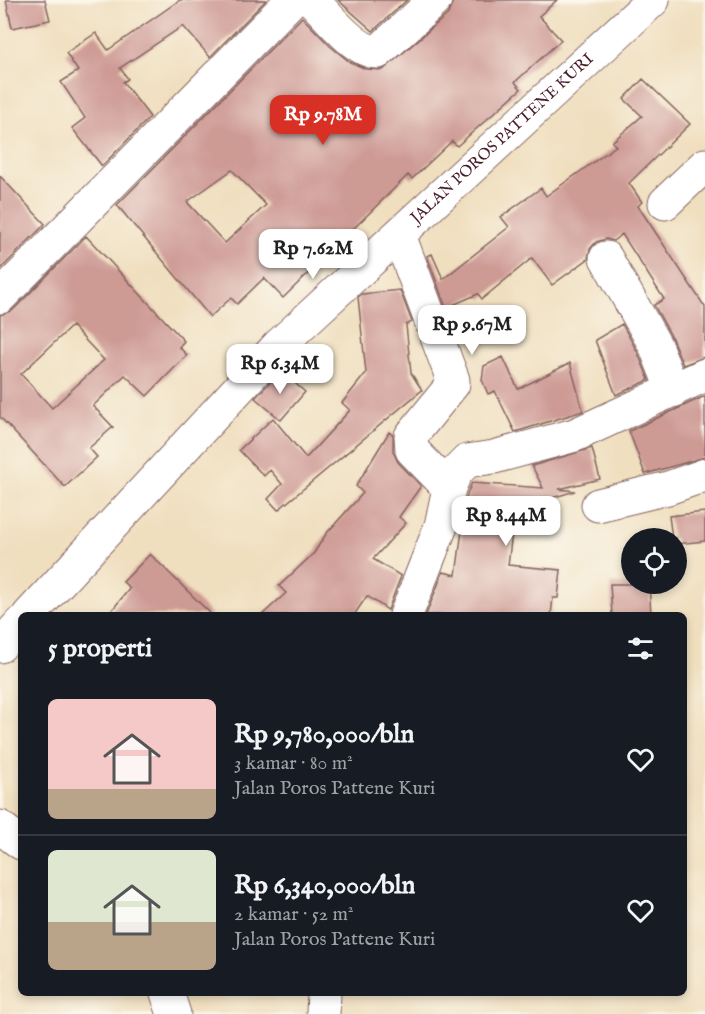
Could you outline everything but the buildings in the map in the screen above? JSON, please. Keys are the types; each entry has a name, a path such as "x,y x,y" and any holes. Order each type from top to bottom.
{"street":[{"path":"0,297 292,0"},
{"path":"312,0 364,50 378,52 435,0"},
{"name":"JALAN POROS PATTENE KURI","path":"32,612 278,346 652,0"},
{"path":"665,203 705,165"},
{"path":"399,235 453,380 453,384 411,436 410,443 412,450 449,488"},
{"path":"606,258 655,345 673,391"},
{"path":"407,612 441,526 449,488 456,472 467,460 494,457 575,435 705,375"},
{"path":"598,505 668,488 705,476"},
{"path":"0,646 18,626"},
{"path":"0,827 18,841"},
{"path":"168,996 174,1014"},
{"path":"323,1014 324,996"}]}
